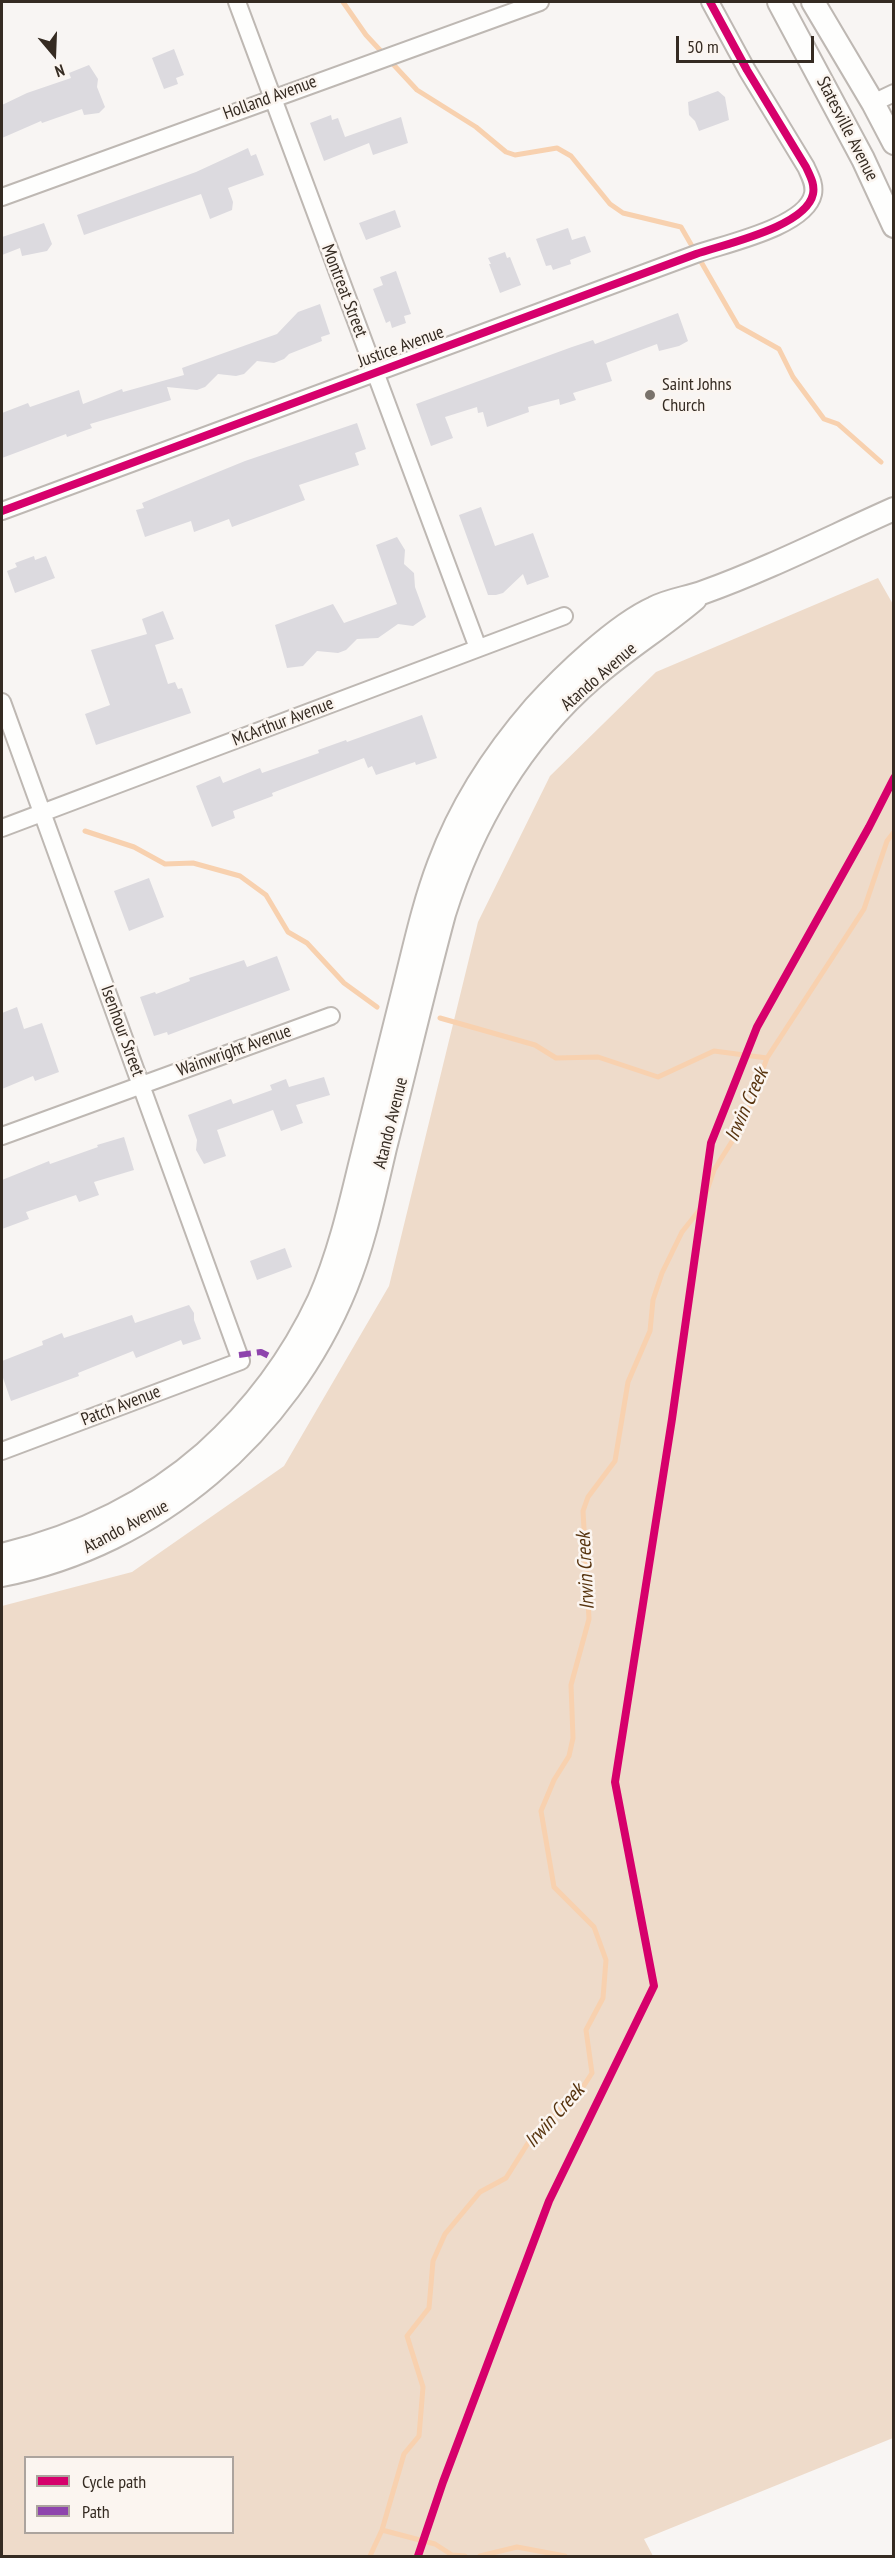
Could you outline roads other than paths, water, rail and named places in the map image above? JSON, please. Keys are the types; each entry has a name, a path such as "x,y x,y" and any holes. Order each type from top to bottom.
{"main road":[{"name":"Statesville Avenue","path":"779,2 863,159 894,226"},
{"name":"Statesville Avenue","path":"813,2 894,143"},
{"name":"Atando Avenue","path":"2,1555 49,1542 88,1527 130,1506 166,1483 226,1433 279,1370 310,1317 334,1260 346,1221 424,909 439,863 470,800 493,761 520,725 572,669 615,634 654,608 704,592 894,509"},
{"name":"Atando Avenue","path":"2,1575 55,1561 96,1545 169,1505 208,1476 241,1447 269,1416 295,1381 329,1326 357,1256 444,915 458,870 477,829 510,773 563,706 611,663 665,625 704,592"}],"street":[{"name":"Montreat Street","path":"237,2 478,648"},
{"name":"Holland Avenue","path":"2,196 540,2"},
{"name":"Justice Avenue","path":"2,511 788,222 807,207 813,195 813,183 806,167 747,70 710,2"},
{"path":"873,104 894,93"},
{"name":"McArthur Avenue","path":"2,828 564,616"},
{"name":"Isenhour Street","path":"2,702 241,1361"},
{"name":"Wainwright Avenue","path":"2,1136 331,1016"},
{"name":"Patch Avenue","path":"2,1451 241,1361"}],"waterway":[{"path":"343,2 366,35 417,90 476,127 506,152 515,155 557,148 571,156 610,204 623,213 681,227 738,326 779,349 793,377 824,419 838,424 881,462"},
{"path":"85,831 134,847 165,864 193,863 240,876 266,895 288,932 307,943 344,983 377,1007"},
{"name":"Irwin Creek","path":"370,2556 382,2530 404,2454 419,2436 423,2387 407,2336 429,2308 433,2261 445,2234 480,2192 506,2178 530,2140 583,2087 592,2073 586,2030 603,1998 606,1960 594,1927 554,1887 541,1811 554,1780 569,1756 573,1738 571,1685 589,1619 583,1511 588,1497 615,1461 628,1382 650,1331 653,1300 662,1273 682,1232 701,1208 714,1170 743,1124 767,1058 864,909 887,841 894,832"},
{"path":"440,1018 535,1045 556,1058 598,1057 658,1077 714,1051 767,1058"},
{"path":"382,2530 435,2544 452,2555 465,2556"},
{"path":"480,2556 517,2547 565,2556"}],"place":[{"name":"Saint Johns Church","path":"650,395"}]}
